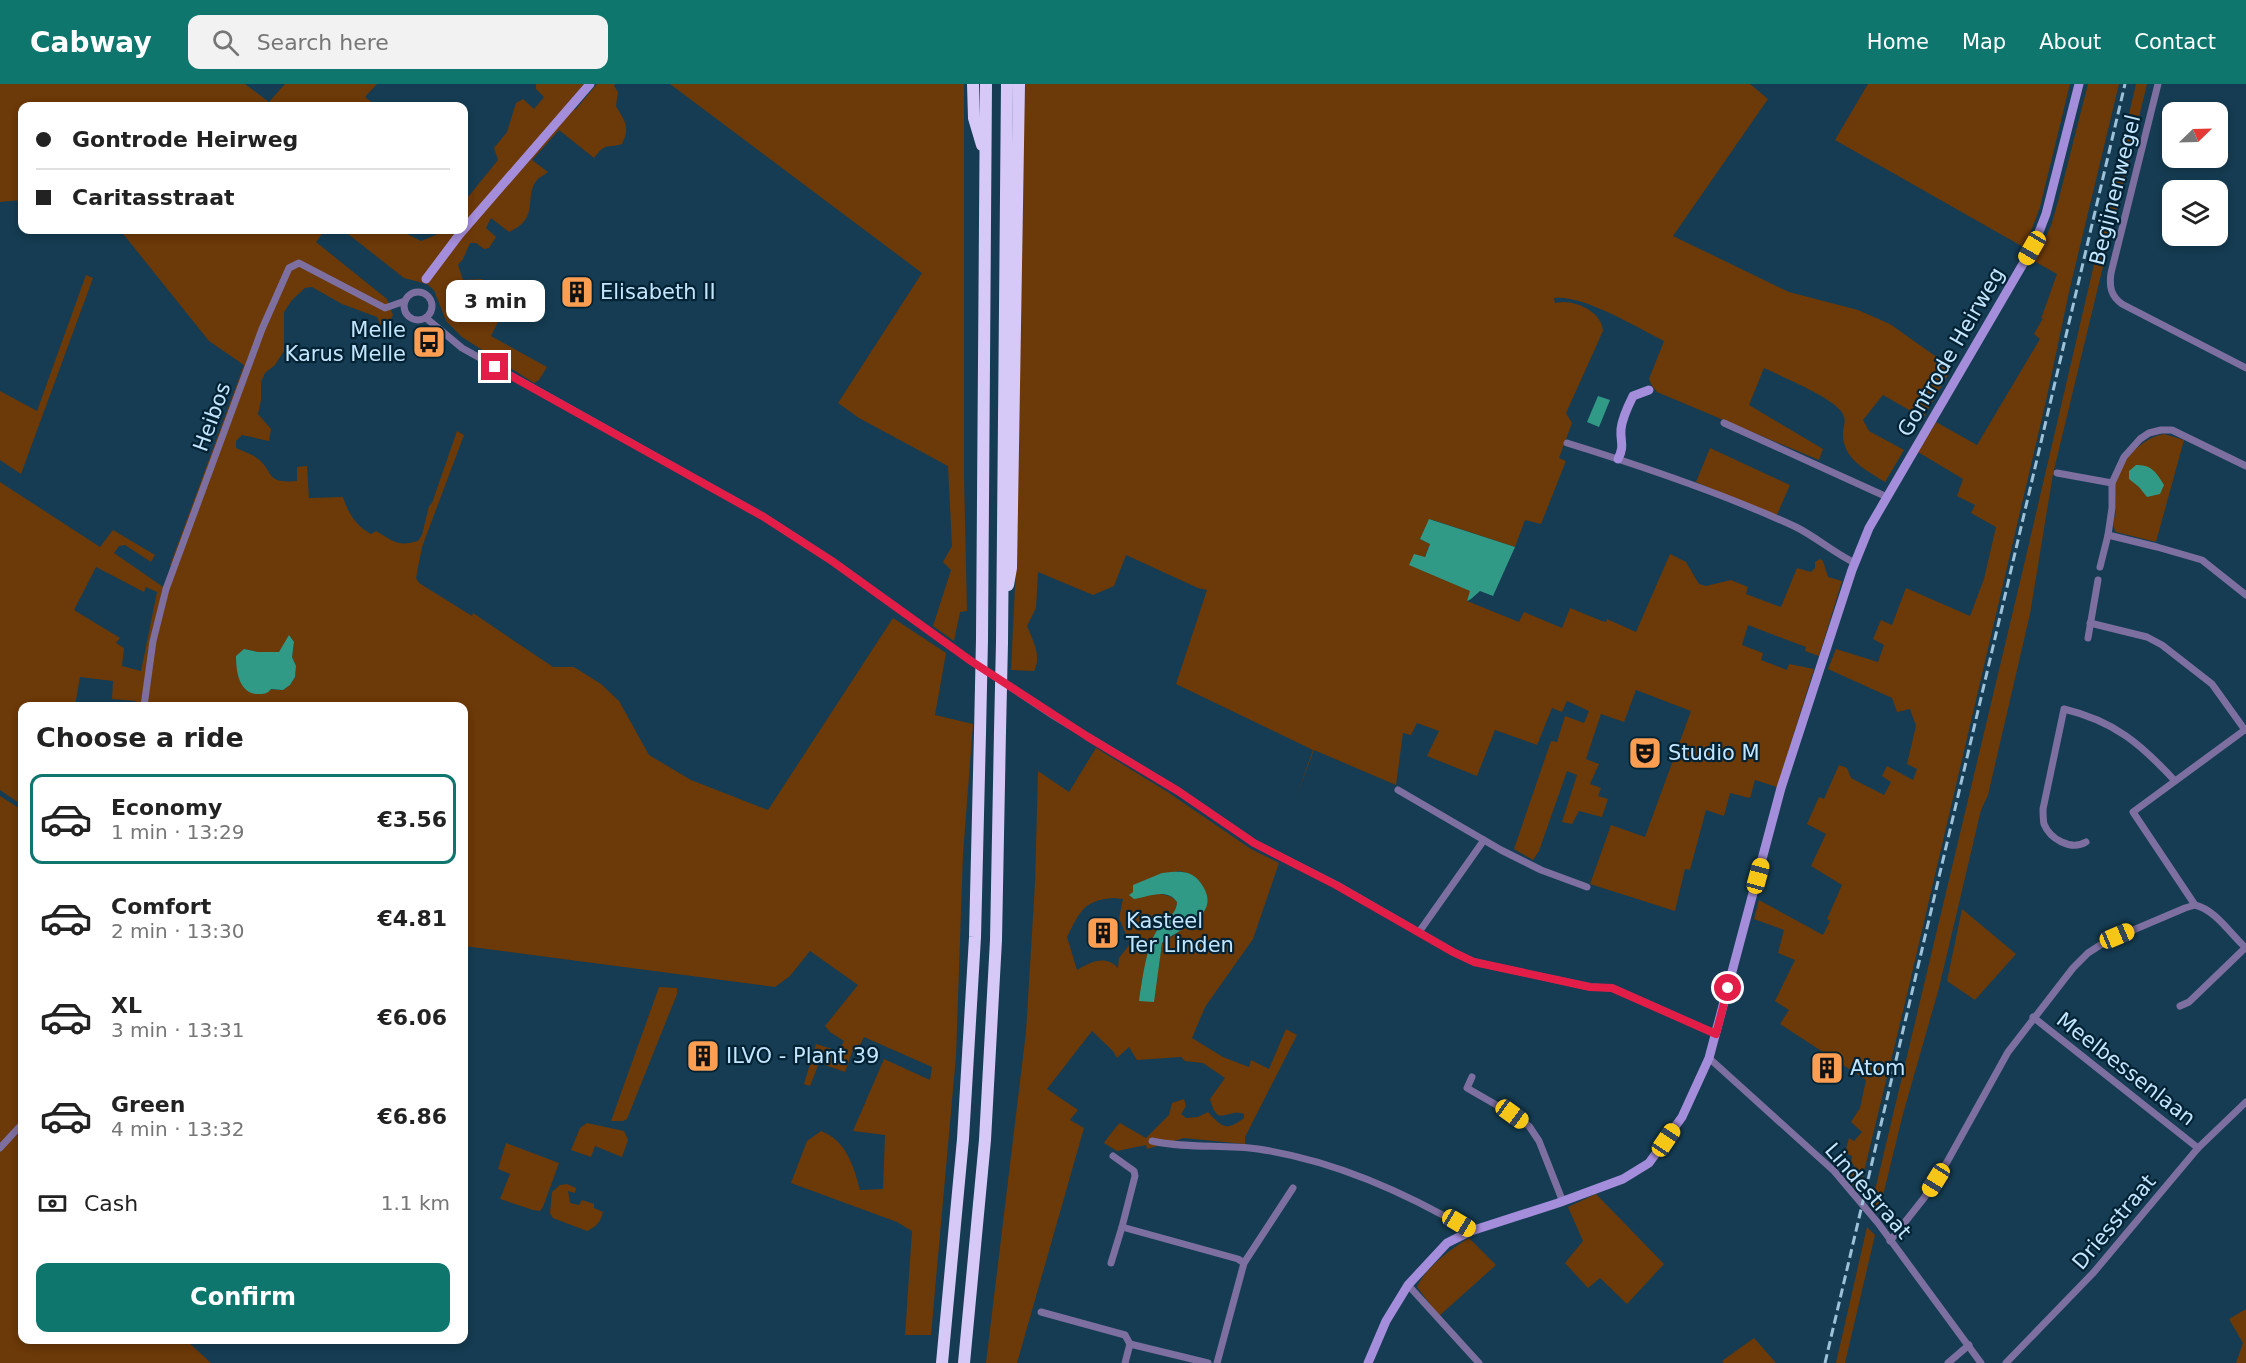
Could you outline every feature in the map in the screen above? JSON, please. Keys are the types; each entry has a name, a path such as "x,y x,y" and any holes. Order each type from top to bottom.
{"highway":[{"path":"973,84 974,118 986,158"},
{"path":"942,1363 966,1092 975,937 982,639 986,84"},
{"path":"964,1363 985,1140 996,940 1002,642 1007,84"},
{"path":"1002,622 1011,568 1019,84"}],"street":[{"path":"468,225 590,84"},
{"name":"Gontrode Heirweg","path":"1368,1363 1386,1321 1408,1285 1442,1248 1471,1231 1563,1202 1623,1179 1649,1163 1682,1117 1709,1058 1781,788 1855,563 1869,528 2034,245 2046,214 2079,84"},
{"name":"Begijnenwegel","path":"2158,84 2111,273 2110,289 2114,298 2122,304 2246,368"},
{"path":"424,291 426,279 460,234"},
{"name":"Heibos","path":"145,702 153,641 166,589 262,329 289,268 298,263 385,308 405,301"},
{"path":"424,291 430,298 433,308 426,318 412,319 406,314 405,301 414,292 424,291"},
{"path":"426,318 462,348 764,517 832,561 971,661 1091,739 1178,791 1254,843 1336,885 1474,962 1590,987 1612,988 1716,1034"},
{"path":"1618,459 1623,448 1621,426 1633,396 1649,390"},
{"path":"1724,423 1887,497"},
{"path":"2100,567 2112,508 2112,483 2118,466 2132,447 2150,433 2161,429 2172,430 2246,466"},
{"path":"1568,443 1711,492 1798,528 1836,554 1855,563"},
{"path":"2057,473 2112,483"},
{"path":"2108,535 2197,558 2209,565 2246,596"},
{"path":"2088,638 2098,580"},
{"path":"2090,623 2147,637 2162,645 2212,684 2245,729 2133,812 2196,905"},
{"path":"2086,842 2073,846 2065,843 2048,831 2043,822 2043,809 2064,709 2100,720 2122,733 2147,750 2175,781"},
{"path":"1398,790 1541,870 1587,887"},
{"path":"1419,932 1484,840"},
{"path":"1890,1240 1924,1198 1947,1162 2008,1052 2073,968 2096,946 2196,905 2211,913 2246,948 2189,1002 2180,1006"},
{"name":"Meelbessenlaan","path":"2033,1017 2198,1148"},
{"name":"Lindestraat","path":"1709,1058 1834,1171 1869,1211 1981,1363"},
{"path":"1472,1077 1467,1088 1529,1126 1539,1141 1563,1202"},
{"name":"Driesstraat","path":"2006,1363 2094,1272 2198,1148 2246,1102"},
{"path":"0,1148 18,1128"},
{"path":"1152,1141 1167,1145 1240,1147 1314,1161 1349,1171 1447,1216 1471,1231"},
{"path":"1111,1263 1135,1176 1134,1171 1113,1156"},
{"path":"1217,1363 1244,1263 1293,1188"},
{"path":"1122,1227 1238,1259 1244,1263"},
{"path":"1408,1285 1479,1363"},
{"path":"1041,1312 1125,1335 1131,1344 1208,1363"},
{"path":"1125,1363 1131,1344"},
{"path":"1948,1363 1969,1345"}],"shaded area":[{"path":"0,84 245,84 269,102 18,102 18,200 0,202"},
{"path":"285,84 377,84 365,97 372,102 269,102"},
{"path":"536,84 584,84 568,103 575,110 597,84 615,84 618,92 616,106 624,120 626,133 622,144 605,147 594,158 559,130 532,160 548,172 538,179 533,187 525,220 509,232 491,218 486,228 496,237 489,248 484,249 476,243 470,243 458,265 463,280 482,279 493,298 507,304 491,336 547,367 539,380 534,383 462,337 446,321 434,290 427,284 404,278 348,234 407,234 421,241 437,234 468,234 468,197 498,160 494,148 507,132 516,103 523,99 534,109 544,97 536,89"},
{"path":"670,84 964,84 964,475 967,611 960,612 954,641 933,626 951,570 943,562 952,546 948,466 859,418 838,403 922,273"},
{"path":"1023,84 1750,84 1768,99 1673,236 1789,292 1858,310 1890,324 1952,368 1923,418 1883,395 1863,420 1869,431 1904,450 1885,482 1863,468 1846,449 1843,414 1827,399 1764,368 1749,405 1823,449 1819,460 1657,392 1649,379 1664,341 1625,320 1580,301 1554,298 1555,303 1570,302 1592,312 1598,317 1603,331 1566,413 1572,423 1559,458 1566,461 1541,524 1525,520 1515,547 1430,519 1420,539 1430,544 1424,558 1410,565 1471,591 1467,601 1519,622 1524,612 1562,628 1570,608 1602,621 1606,622 1607,619 1636,632 1670,554 1686,562 1699,584 1706,586 1731,580 1748,587 1746,594 1781,607 1797,568 1811,572 1815,568 1815,562 1820,559 1823,561 1828,577 1842,581 1819,656 1805,651 1806,647 1748,625 1742,645 1763,653 1761,660 1787,670 1789,664 1814,669 1777,787 1755,780 1750,798 1730,793 1724,816 1706,810 1690,870 1685,869 1675,911 1590,884 1611,825 1645,837 1691,711 1636,690 1624,722 1601,714 1586,759 1599,764 1590,784 1601,788 1598,796 1608,799 1602,817 1579,811 1572,824 1562,822 1577,775 1567,771 1539,851 1533,860 1514,849 1551,741 1557,742 1565,716 1584,723 1589,711 1567,701 1562,712 1552,708 1537,745 1495,730 1477,776 1427,756 1439,731 1417,723 1411,735 1403,733 1396,785 1314,750 1296,797 1313,750 1176,684 1207,590 1126,555 1114,586 1093,595 1038,572 1036,608 1027,626 1036,648 1036,665 1034,671 1011,670 1016,565"},
{"path":"1868,84 2070,84 2040,207 2025,248 1835,140"},
{"path":"2088,84 2119,84 1859,1192 1847,1179 1856,1168 1851,1162 1852,1156 1845,1153 1849,1138 1854,1141 1862,1132 1851,1122 1860,1108 1866,1080 1780,1024 1789,1010 1775,1001 1795,960 1778,953 1784,930 1754,919 1759,900 1823,935 1830,921 1827,919 1842,885 1811,866 1826,834 1807,824 1819,797 1824,799 1839,765 1847,768 1851,778 1884,795 1891,782 1882,776 1887,766 1913,780 1917,769 1907,764 1916,726 1910,709 1897,712 1892,698 1828,669 1836,649 1878,662 1884,645 1873,639 1881,620 1892,625 1906,588 1970,616 1984,579 1996,527 1971,513 1975,505 1957,496 1963,479 1918,452 1936,422 1977,445 2040,339 2034,334 2043,318 2041,319 2057,274 2034,261 2051,226"},
{"path":"2136,84 2147,84 2053,474 2030,614 1988,795 1981,810 1939,988 1903,1114 1879,1212 1872,1203"},
{"path":"123,234 322,234 316,242 387,299 393,315 388,326 382,329 377,317 342,304 312,287 305,288 292,300 284,312 284,351 275,365 265,373 261,382 258,414 271,429 269,441 242,435 236,441 236,448 261,461 271,475 279,480 297,481 297,467 307,466 309,498 343,497 353,518 366,531 371,534 376,531 396,542 405,543 418,541 422,535 429,506 457,431 464,435 422,547 416,578 419,583 472,616 473,613 553,667 574,667 601,684 619,701 649,755 691,780 768,810 893,618 946,653 935,715 973,724 963,854 956,1056 931,1335 905,1335 912,1231 897,1222 791,1183 807,1141 821,1131 837,1141 848,1155 860,1190 883,1189 885,1135 853,1131 884,1059 930,1080 932,1067 864,1037 858,1049 854,1047 845,1072 819,1063 810,1086 804,1084 816,1044 839,1051 844,1041 825,1026 858,985 810,951 790,976 775,987 468,947 468,702 136,702 112,699 113,681 80,677 76,702 18,702 18,802 0,790 0,482 100,547 113,530 155,555 151,562 125,545 119,546 114,553 166,589 174,567 170,565 244,365 209,341","holes":["96,567 144,592 146,587 157,592 141,671 122,666 124,648 116,643 120,638 74,610","289,636 294,642 292,657 296,666 295,677 290,685 283,690 245,688 238,673 244,649 279,653"]},
{"path":"86,275 93,278 21,474 0,460 0,391 37,411"},
{"path":"1598,396 1610,400 1599,427 1587,422"},
{"path":"2164,434 2184,440 2156,542 2116,532 2114,524 2115,486 2120,469 2125,460 2139,446 2155,436"},
{"path":"1710,448 1790,485 1776,517 1696,482"},
{"path":"2136,465 2146,466 2156,473 2164,485 2160,494 2147,497 2129,479 2129,471"},
{"path":"1429,519 1515,547 1493,596 1480,591 1467,601 1470,591 1409,565 1414,554 1425,557 1430,544 1420,539"},
{"path":"289,635 294,642 292,657 296,666 295,677 290,685 283,690 271,689 264,694 247,690 238,675 236,656 244,649 279,652"},
{"path":"1096,748 1166,791 1251,849 1279,863 1253,939 1205,1007 1192,1038 1223,1057 1249,1067 1251,1060 1269,1069 1286,1029 1297,1035 1245,1137 1245,1144 1184,1138 1147,1149 1146,1145 1117,1151 1104,1143 1120,1123 1146,1138 1169,1115 1172,1103 1184,1099 1186,1106 1181,1114 1186,1118 1198,1117 1208,1112 1221,1124 1228,1126 1244,1118 1244,1114 1232,1113 1223,1116 1216,1113 1210,1099 1225,1078 1203,1063 1185,1061 1181,1057 1137,1060 1129,1047 1117,1058 1113,1051 1092,1031 1047,1089 1078,1110 1070,1120 1084,1128 1017,1363 986,1363 1026,1032 1035,883 1038,771 1069,792","holes":["1178,871 1190,874 1199,880 1207,902 1177,933 1162,943 1153,1002 1141,986 1146,959 1155,934 1175,911 1177,902 1169,896 1133,892","1123,899 1119,918 1130,944 1119,958 1118,968 1109,962 1099,961 1077,970 1067,937 1071,928 1079,914 1089,905 1095,901"]},
{"path":"0,796 18,807 18,1344 190,1344 211,1363 0,1363"},
{"path":"1179,872 1194,876 1200,882 1206,893 1207,903 1198,918 1162,943 1154,1002 1139,1001 1145,965 1153,939 1159,928 1175,911 1177,902 1173,897 1163,894 1134,899 1129,895 1133,892 1133,885 1162,873"},
{"path":"1962,909 2016,954 1975,1000 1947,981"},
{"path":"659,987 677,988 677,994 627,1119 611,1121"},
{"path":"587,1123 624,1131 628,1140 622,1157 595,1146 591,1157 571,1150 580,1128"},
{"path":"506,1143 559,1163 540,1211 500,1199 510,1174 498,1169"},
{"path":"567,1184 576,1188 575,1193 568,1191 570,1203 579,1205 582,1200 594,1204 594,1208 603,1212 598,1224 587,1231 553,1218 550,1213 552,1192 560,1185"},
{"path":"1596,1194 1664,1264 1627,1304 1600,1278 1588,1288 1565,1263 1583,1241 1568,1207"},
{"path":"1867,1227 1875,1235 1845,1363 1836,1363"},
{"path":"1469,1238 1496,1265 1439,1316 1417,1287 1426,1272 1447,1253"},
{"path":"2246,1309 2246,1363 2236,1363 2243,1343 2229,1319"},
{"path":"1754,1338 1776,1363 1724,1363 1722,1361"}],"railway":[{"path":"1825,1363 2125,84"}],"place":[{"name":"Elisabeth II","path":"577,292"},
{"name":"Melle Karus Melle","path":"429,342"},
{"name":"Studio M","path":"1645,753"},
{"name":"Kasteel Ter Linden","path":"1103,933"},
{"name":"ILVO - Plant 39","path":"703,1056"},
{"name":"Atom","path":"1827,1068"}],"route":[{"path":"495,367 764,517 832,561 971,661 1054,716 1178,791 1254,843 1336,885 1453,952 1474,962 1590,987 1612,988 1716,1034 1728,988"}]}
